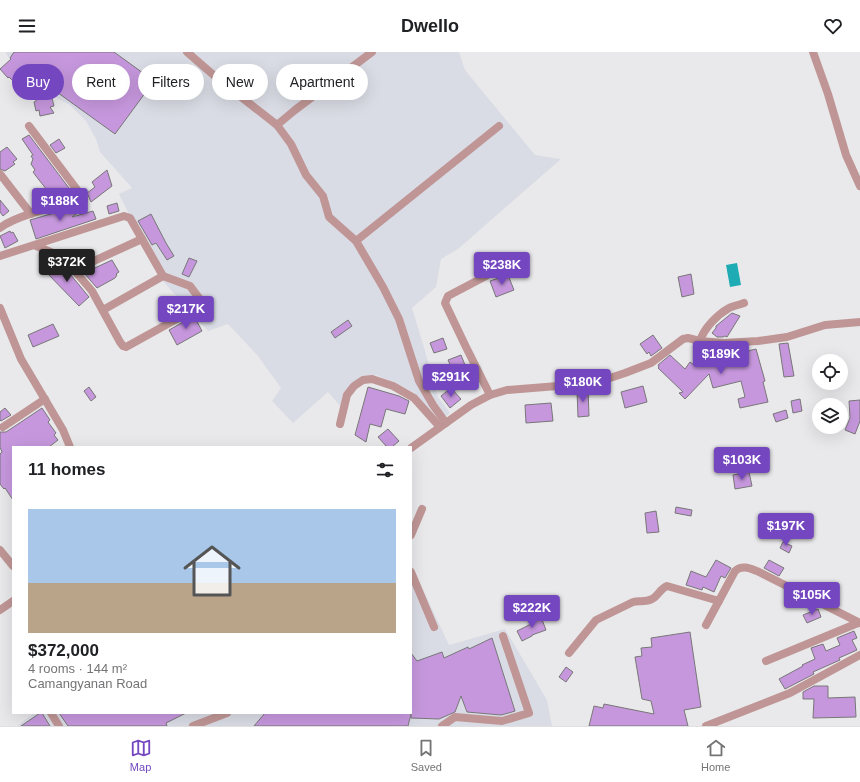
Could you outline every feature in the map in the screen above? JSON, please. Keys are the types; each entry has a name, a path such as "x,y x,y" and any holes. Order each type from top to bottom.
{"street":[{"path":"187,52 217,78 277,125 291,144 306,175 323,196 329,217 356,241 383,287 399,319 419,381 443,425"},
{"path":"277,125 372,52"},
{"path":"813,52 828,94 846,155 860,186"},
{"path":"0,228 6,223 31,214 84,199 75,185 29,126"},
{"path":"356,241 500,126"},
{"path":"0,174 31,214"},
{"path":"0,256 34,245 124,216 130,218 163,276 190,286 202,302 202,306 126,347 123,346 92,291 74,270 60,256 34,245"},
{"path":"74,270 142,239"},
{"path":"103,310 163,276"},
{"path":"486,276 448,296 446,303 490,395"},
{"path":"700,341 703,333 717,318 730,307 744,303"},
{"path":"1,311 22,359 63,430 70,446"},
{"path":"412,447 471,404 490,395 507,390 595,383 651,363 683,339 688,338 700,341 724,343 758,341 787,337 825,325 860,322"},
{"path":"340,424 348,395 354,386 363,380 372,378 393,386 414,398 443,425"},
{"path":"3,427 45,399"},
{"path":"412,533 422,509"},
{"path":"0,550 12,565"},
{"path":"706,625 735,571 739,568 748,568 859,623"},
{"path":"412,574 434,626"},
{"path":"569,653 596,620 633,602 642,602 654,598 662,588 667,586 719,601"},
{"path":"0,610 12,602"},
{"path":"766,661 859,623"},
{"path":"442,726 455,717 502,721 529,713 503,636"},
{"path":"706,726 790,693 860,655"},
{"path":"51,714 60,726"},
{"path":"193,726 224,714"}],"shaded area":[{"path":"5,52 459,52 465,70 535,155 561,159 458,249 441,259 436,287 412,308 438,397 450,413 440,421 413,392 376,375 351,383 341,407 328,392 293,423 272,401 281,388 258,356 228,324 208,331 161,279 119,194 132,188 100,152 96,139 86,121 70,105 61,100 64,100 64,64 15,64"},
{"path":"412,566 449,645 505,629 547,700 552,726 17,726 33,714 412,714"}],"water":[{"path":"737,263 741,285 730,287 726,265"}],"building":[{"path":"14,52 114,52 138,69 138,100 140,100 115,134 64,97 64,64 12,64 12,80 9,77 8,78 0,69 11,59 10,58"},
{"path":"52,100 54,106 50,107 54,113 40,116 39,110 36,111 34,102"},
{"path":"29,135 75,196 56,201 39,180 33,172 35,170 31,164 33,159 31,156 33,155 22,139"},
{"path":"59,139 65,148 56,153 50,145"},
{"path":"7,147 17,159 13,162 15,164 5,171 0,169 0,152"},
{"path":"107,170 112,186 91,202 87,193 95,187 92,182"},
{"path":"0,200 9,211 3,216 0,212"},
{"path":"117,203 119,211 109,214 107,206"},
{"path":"78,206 80,211 72,217 93,211 96,219 36,239 30,220"},
{"path":"151,214 174,256 167,260 156,243 152,245 138,221"},
{"path":"10,231 11,233 13,232 18,241 5,248 0,236"},
{"path":"189,258 197,261 189,277 182,274"},
{"path":"55,260 70,274 89,297 79,306 45,271"},
{"path":"112,260 119,272 116,274 117,275 115,278 97,288 84,273"},
{"path":"691,274 694,294 682,297 678,277"},
{"path":"508,275 514,290 496,297 490,281"},
{"path":"732,313 740,316 727,337 717,337 712,333 716,326"},
{"path":"194,316 202,331 177,345 169,330"},
{"path":"348,320 352,326 335,338 331,332"},
{"path":"53,324 59,336 33,347 28,335"},
{"path":"653,335 662,348 651,356 649,352 647,354 640,344"},
{"path":"443,338 447,349 434,353 430,343"},
{"path":"788,343 794,376 784,377 779,344"},
{"path":"756,349 765,381 763,382 768,402 740,408 738,399 745,397 741,381 713,388 709,374 685,399 679,393 683,392 658,368 658,365 670,355 685,369 690,362 694,365 696,361 699,363 703,360 734,351 735,354"},
{"path":"461,355 467,370 455,375 448,360"},
{"path":"643,386 647,402 625,408 621,392"},
{"path":"89,387 96,397 91,401 84,391"},
{"path":"368,387 399,396 409,401 405,414 386,409 381,427 370,424 366,442 355,435"},
{"path":"451,388 461,399 450,408 441,396"},
{"path":"588,389 589,416 578,417 577,390"},
{"path":"800,399 802,411 793,413 791,401"},
{"path":"860,400 860,421 855,434 848,431 848,423 850,418 849,401"},
{"path":"551,403 553,421 526,423 525,405"},
{"path":"5,408 11,415 1,421 0,412"},
{"path":"42,408 50,420 48,422 56,433 54,435 58,440 50,446 12,446 12,498 5,488 4,489 0,484 0,454 2,452 0,447 0,432 6,432"},
{"path":"786,410 788,418 776,422 773,414"},
{"path":"388,429 399,441 393,446 386,446 378,437"},
{"path":"749,472 752,486 735,489 733,475"},
{"path":"676,507 692,510 691,516 675,513"},
{"path":"656,511 659,532 647,533 645,513"},
{"path":"783,542 792,546 789,553 780,548"},
{"path":"716,560 731,568 725,578 721,576 714,592 703,587 702,590 686,585 691,571 706,577"},
{"path":"769,560 784,568 779,576 764,568"},
{"path":"818,609 821,617 807,623 803,615"},
{"path":"541,617 546,630 532,635 522,641 517,631 533,623 532,620"},
{"path":"854,631 857,638 852,640 857,650 839,658 840,660 813,672 814,674 785,689 779,679 815,659 811,648 823,644 826,651 840,645 837,638"},
{"path":"690,632 701,707 684,710 688,726 589,726 594,706 603,708 604,704 654,714 651,701 642,699 635,657 642,656 641,648 652,647 651,638"},
{"path":"492,638 515,711 501,715 467,712 461,696 455,712 439,719 411,718 412,654 417,661 442,652 444,658 468,647 469,649"},
{"path":"566,667 573,672 566,682 559,677"},
{"path":"814,686 828,686 828,698 855,697 856,717 813,718 814,699 803,699 803,692"},
{"path":"39,714 43,714 50,726 21,726"},
{"path":"60,714 184,714 166,723 167,726 68,726"},
{"path":"264,714 411,714 408,726 254,726"}]}
